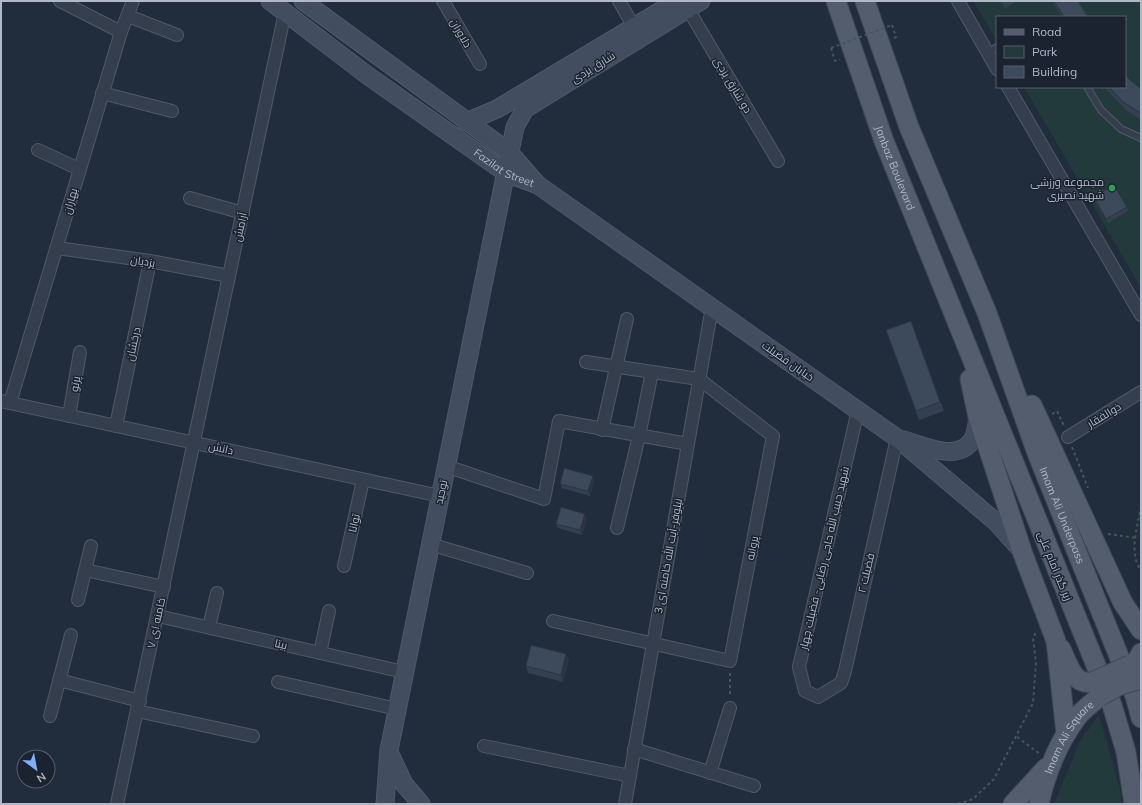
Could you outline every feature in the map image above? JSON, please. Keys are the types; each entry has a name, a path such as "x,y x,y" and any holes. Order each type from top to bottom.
{"main road":[{"name":"Fazilat Street","path":"270,1 367,75 506,172 538,185"},
{"name":"Fazilat Street","path":"303,1 466,122 509,152 538,185"},
{"name":"Janbaz Boulevard","path":"836,1 884,141 961,332"},
{"path":"865,1 909,127 987,313 1057,458 1141,642"},
{"name":"شارق یزدی","path":"509,152 517,122 525,110 638,32 689,4"},
{"path":"466,122 505,104 638,32"},
{"path":"505,104 500,113 502,119 507,123 517,122"},
{"name":"توحید","path":"385,804 389,750 509,152"},
{"name":"خیابان فضیلت","path":"538,185 897,438 991,517 1023,554"},
{"name":"Imam Ali Underpass","path":"987,313 1037,453 1134,696 1141,718"},
{"path":"961,332 978,418 1023,554 1056,641 1076,679 1095,689"},
{"name":"زیر گذر امام علی","path":"961,332 1112,705 1126,752 1134,804"},
{"path":"897,438 943,452 959,450 969,445 974,437 978,418"},
{"path":"1123,603 1141,630"},
{"path":"1056,641 1066,734"},
{"name":"Imam Ali Square","path":"1039,804 1051,762 1066,734 1095,689 1120,685 1137,666"},
{"path":"389,750 404,784 421,804"},
{"path":"1013,804 1051,762"}],"street":[{"path":"60,1 121,32"},
{"name":"بهاران","path":"5,402 57,248 102,93 121,32 133,1"},
{"name":"دلاوران","path":"443,1 480,64"},
{"path":"620,1 638,32"},
{"path":"958,1 992,50 996,65"},
{"name":"دو شارق یزدی","path":"689,4 778,162"},
{"name":"آرامش","path":"194,443 285,12"},
{"path":"128,16 176,35"},
{"path":"1009,88 1141,315"},
{"path":"102,93 172,111"},
{"path":"38,150 79,169"},
{"path":"190,198 243,213"},
{"name":"یزدیان","path":"57,248 150,261 229,276"},
{"name":"درخشان","path":"116,426 150,261"},
{"name":"نیلوفر-آیت الله خامنه ای 3","path":"625,804 712,307"},
{"path":"602,430 627,319"},
{"name":"پرتو","path":"70,416 80,352"},
{"path":"586,362 700,380"},
{"path":"617,528 639,436 652,372"},
{"name":"پروانه","path":"700,380 773,436 730,661"},
{"name":"ذوالفقار","path":"1068,437 1141,392"},
{"name":"دانش","path":"5,402 440,496"},
{"name":"شهید حبیب الله حاجی رضایی- فضیلت چهار","path":"818,697 805,691 799,667 858,410"},
{"path":"446,466 544,499 559,421 602,430 688,444"},
{"name":"فضیلت ۲","path":"818,697 841,683 845,671 897,438"},
{"name":"خامنه ای ۷","path":"117,804 194,443"},
{"name":"توانا","path":"344,566 363,480"},
{"path":"430,544 527,573"},
{"path":"78,600 91,546"},
{"path":"85,570 164,587"},
{"path":"209,627 217,593"},
{"path":"320,653 329,611"},
{"name":"بیتا","path":"158,616 404,672"},
{"path":"553,621 730,661"},
{"path":"50,716 71,636"},
{"path":"60,680 138,706 253,736"},
{"path":"278,682 397,709"},
{"path":"710,773 730,708"},
{"path":"484,746 630,776"},
{"path":"634,749 754,786"}],"lane":[{"path":"1088,88 1101,110 1121,129 1141,138"}],"path":[{"path":"835,61 831,48 892,25 896,37"},
{"path":"1141,506 1134,553 1137,565 1141,570"},
{"path":"1106,534 1136,538"},
{"path":"958,804 973,799 994,779 1017,737 1033,703 1036,663 1033,638 1045,612"},
{"path":"730,661 730,708"},
{"path":"1017,737 1051,762"}],"green space":[{"name":"مجموعه ورزشی شهید نصیری","path":"973,1 1141,1 1141,288 1025,88 1126,88 1126,16 996,16 996,39"},
{"path":"1099,715 1120,789 1122,804 1054,804 1080,741"}],"building":[{"path":"1054,1 1078,1 1087,16 1063,16"},
{"path":"1126,76 1141,89 1141,113 1123,102 1110,88 1126,88"},
{"path":"1114,185 1127,207 1106,219 1094,197"},
{"path":"911,321 940,402 916,411 886,330"},
{"path":"564,468 593,476 588,491 560,484"},
{"path":"561,507 585,514 580,530 556,524"},
{"path":"531,645 566,654 561,675 526,666"}],"place":[{"name":"مجموعه ورزشی شهید نصیری","path":"1112,188"}]}
